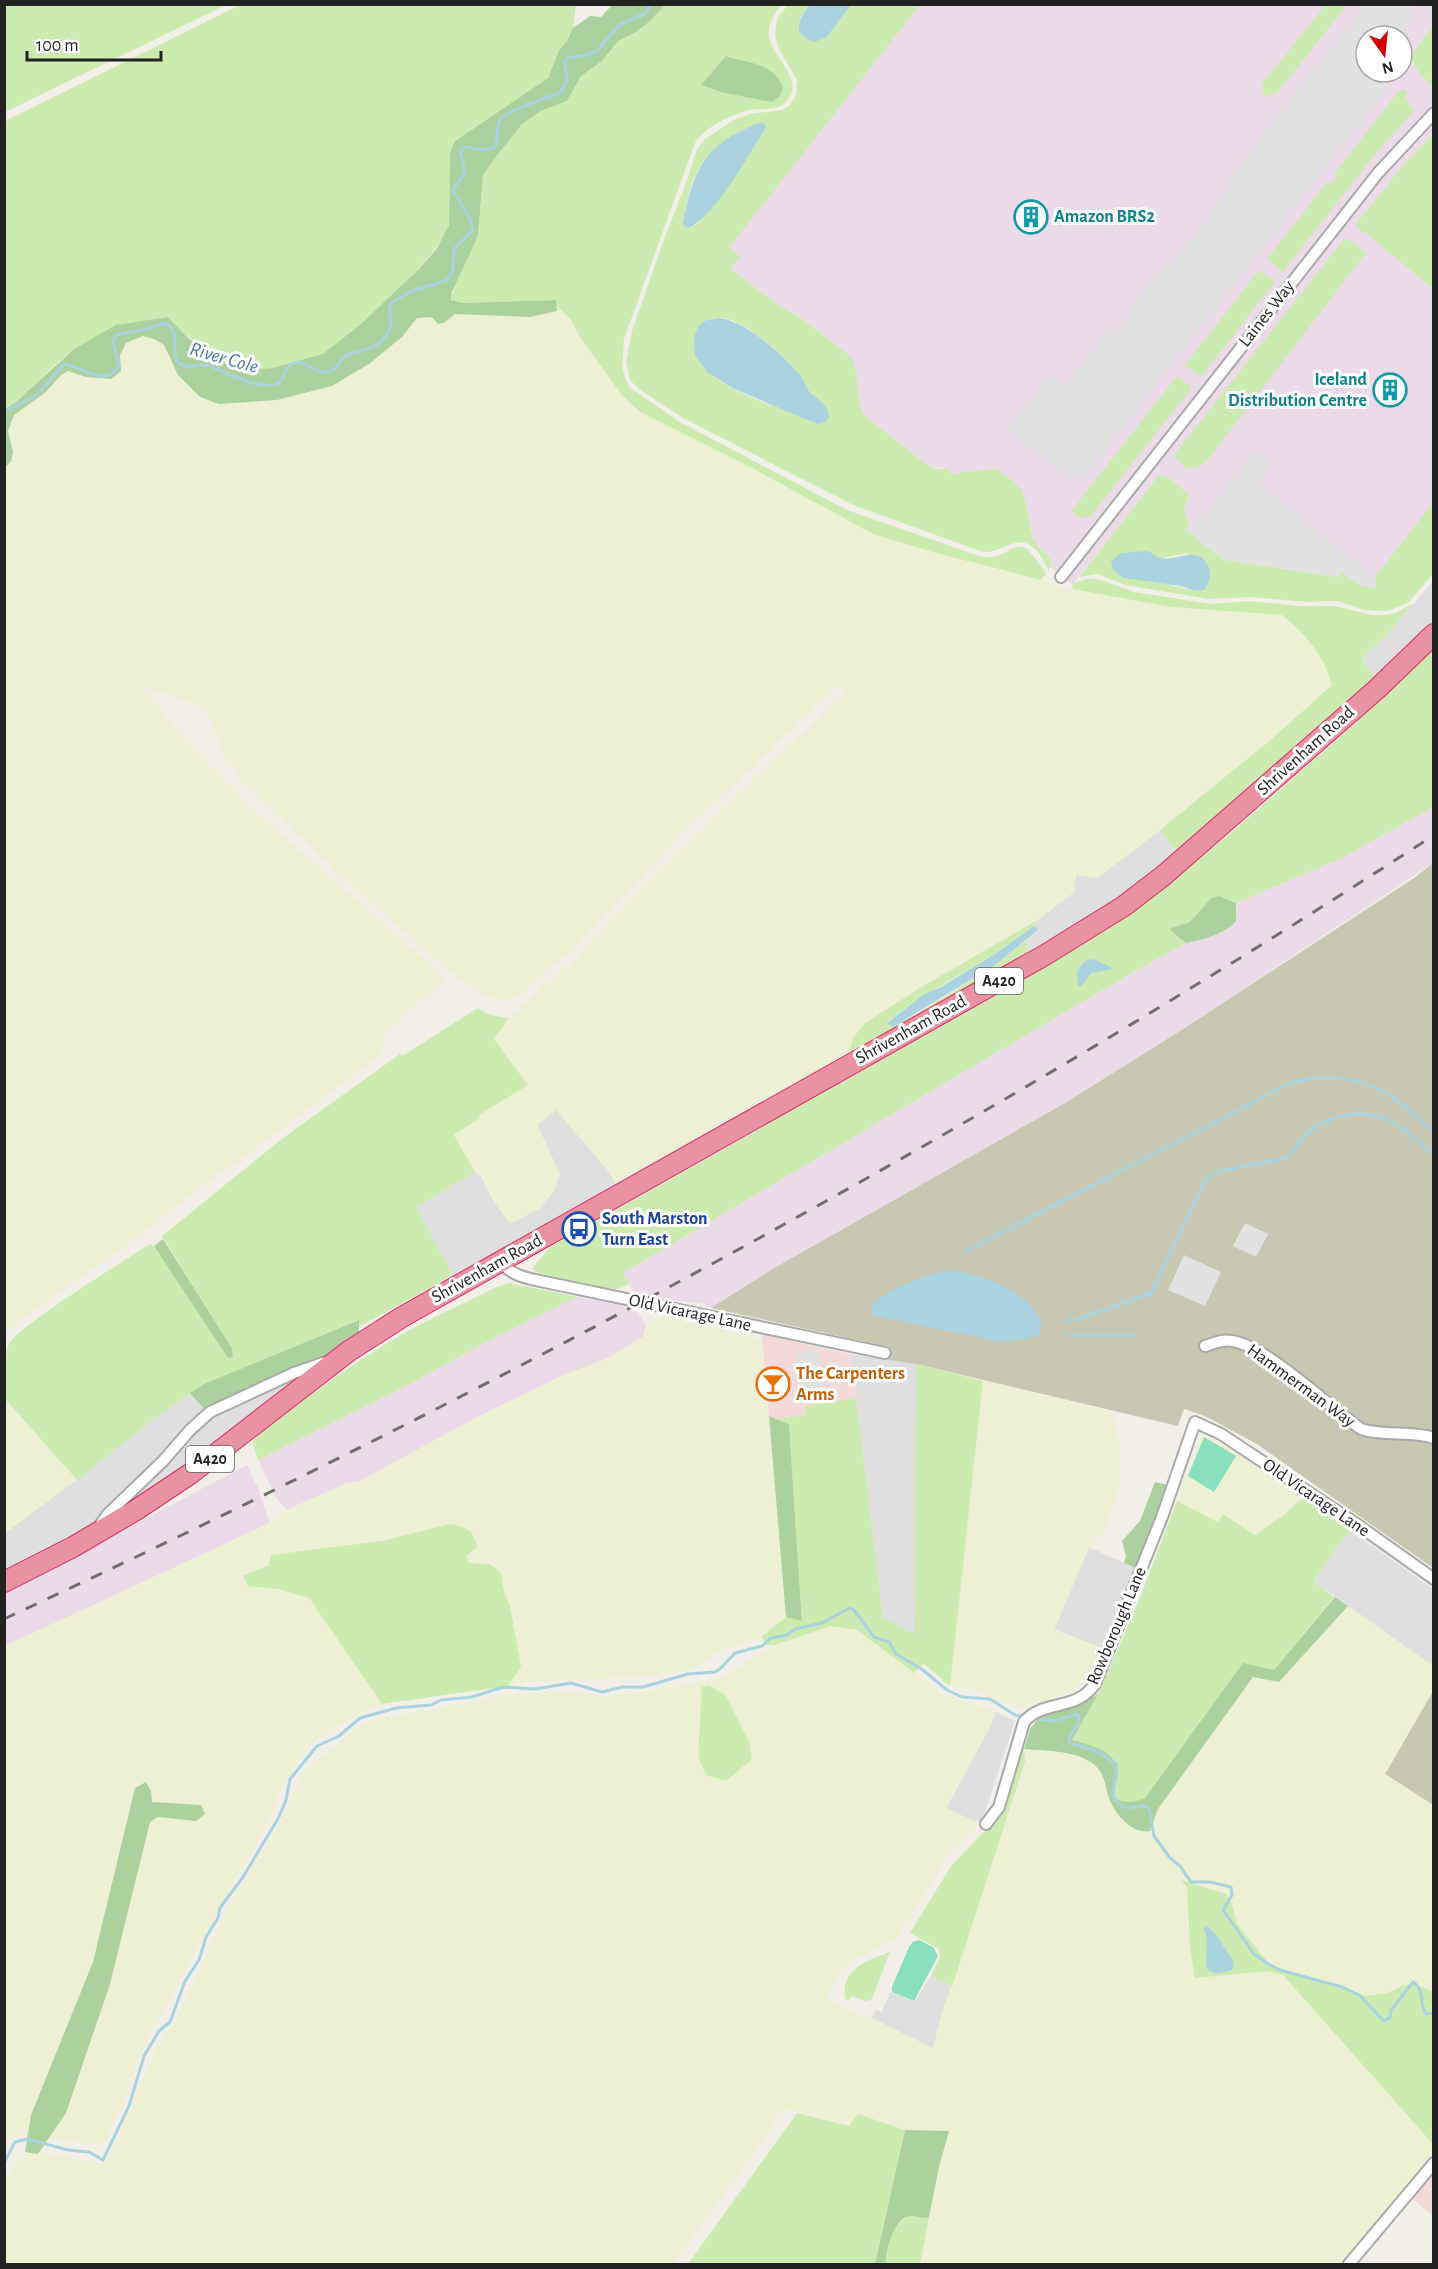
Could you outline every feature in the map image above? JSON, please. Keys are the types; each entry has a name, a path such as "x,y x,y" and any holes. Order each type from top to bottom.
{"highway":[{"name":"Shrivenham Road","path":"4,1582 136,1510 190,1474 339,1358 402,1317 1045,955 1124,906 1204,842 1377,689 1434,634"}],"street":[{"name":"Laines Way","path":"1061,577 1378,173 1434,112"},
{"name":"Old Vicarage Lane","path":"501,1262 506,1269 514,1273 540,1281 885,1353"},
{"name":"Hammerman Way","path":"1205,1346 1230,1340 1246,1345 1282,1368 1361,1429 1371,1433 1418,1434 1434,1438"},
{"name":"Shrivenham Road","path":"93,1535 108,1514 210,1412 294,1373 339,1358"},
{"name":"Old Vicarage Lane","path":"1195,1422 1221,1434 1355,1523 1434,1579"},
{"name":"Rowborough Lane","path":"986,1824 999,1807 1027,1718 1077,1700 1090,1692 1095,1684 1162,1517 1195,1422"},
{"path":"1349,2265 1434,2163"}],"shaded area":[{"path":"1366,4 1412,5 1409,13 1415,17 1409,24 1354,24 1354,84 1386,84 1389,87 1082,478 1076,475 1072,480 1008,430 1050,375 1061,384 1058,387 1061,389 1112,325 1118,330 1128,318 1127,312 1165,264 1172,263 1230,188 1225,184"},
{"path":"920,5 1433,5 1433,25 1414,52 1414,24 1354,24 1354,84 1414,84 1414,64 1433,87 1433,134 1422,145 1363,233 1365,231 1433,289 1433,503 1377,586 1185,529 1187,521 1184,510 1189,495 1170,478 1159,475 1072,585 1051,568 1049,555 1035,543 1022,494 1016,485 996,469 950,475 949,468 930,467 866,417 860,405 855,368 847,353 798,315 778,305 719,259"},
{"path":"556,306 570,318 581,339 622,395 640,412 752,468 873,534 1001,571 1024,574 1067,590 1171,607 1282,615 1318,652 1332,684 1268,742 1097,878 1076,875 1074,892 1036,921 995,944 853,1038 848,1056 616,1184 610,1173 556,1110 537,1125 560,1174 553,1193 539,1209 510,1224 494,1202 481,1176 473,1169 454,1135 479,1118 494,1039 509,1018 544,985 570,965 619,912 721,810 844,694 838,684 729,790 682,831 659,859 571,951 517,997 504,1001 480,994 447,970 337,872 243,782 225,756 205,711 196,705 142,686 177,731 260,816 446,978 383,1035 382,1054 239,1161 223,1170 121,1249 5,1331 5,468 11,461 13,452 8,431 14,415 46,392 61,375 68,371 86,377 121,371 120,355 126,343 143,336 164,345 178,375 402,337 417,318 432,317 444,323 454,314 557,311"},
{"path":"1258,452 1272,465 1258,484 1375,577 1376,588 1361,586 1340,571 1339,577 1223,560 1185,529 1189,524 1203,518 1252,454"},
{"path":"1433,581 1433,627 1375,678 1361,659 1384,638"},
{"path":"1433,807 1433,863 1180,1031 1065,1103 711,1308 702,1303 663,1300 635,1294 623,1273 1130,974 1186,943 1207,937 1237,913 1236,903 1342,858"},
{"path":"1160,830 1178,852 1107,910 1030,957 1025,941 1038,931 1034,926 1036,921 1074,892 1076,875 1097,878"},
{"path":"1433,863 1433,1568 1257,1444 1205,1416 1184,1409 1178,1426 916,1364 888,1360 889,1347 711,1308 771,1270 1065,1103 1180,1031 1414,878"},
{"path":"557,1109 610,1173 618,1188 453,1275 416,1207 475,1172 481,1176 494,1202 560,1174 537,1125"},
{"path":"1245,1223 1268,1234 1256,1257 1233,1246"},
{"path":"1184,1255 1221,1272 1205,1306 1168,1290"},
{"path":"578,1297 617,1304 638,1313 646,1325 643,1337 608,1358 566,1374 483,1414 360,1481 345,1484 287,1510 276,1498 258,1460"},
{"path":"664,1316 762,1340 786,1617 761,1637 718,1652 696,1668 669,1675 529,1682 382,1704 337,1725 307,1748 280,1789 270,1818 150,2035 107,2140 95,2145 20,2134 10,2139 5,2151 5,1646 270,1523 287,1510 345,1484 360,1481 483,1414 566,1374 608,1358 643,1337 646,1325"},
{"path":"763,1334 850,1354 856,1398 805,1406 806,1415 777,1419 769,1416"},
{"path":"817,1350 827,1400 801,1403 796,1357 800,1353"},
{"path":"850,1354 916,1364 914,1635 883,1618"},
{"path":"301,1374 303,1378 192,1465 128,1506 5,1575 5,1533 190,1393 211,1415"},
{"path":"983,1381 1112,1412 1119,1442 1119,1488 1108,1522 1102,1534 1089,1548 1054,1629 1102,1648 1084,1682 1064,1696 1026,1708 1002,1703 971,1688 950,1686"},
{"path":"4,1399 77,1480 5,1533 4,1533"},
{"path":"1202,1435 1215,1440 1304,1496 1285,1514 1255,1535 1223,1515 1218,1522 1177,1501"},
{"path":"247,1465 270,1523 5,1646 4,1588 114,1535"},
{"path":"1350,1530 1433,1589 1433,1666 1313,1581"},
{"path":"1089,1547 1135,1568 1102,1648 1054,1630"},
{"path":"1348,1606 1433,1666 1433,1691 1385,1774 1433,1805 1433,1992 1414,1983 1403,1985 1388,1993 1367,1996 1270,1965 1237,1924 1232,1903 1226,1894 1181,1880 1187,1887 1189,1902 1190,1948 1246,1973 1267,1971 1283,1975 1433,2144 1433,2151 1342,2264 920,2264 936,2179 949,2131 909,2132 858,2114 850,2126 781,2108 773,2127 673,2264 5,2264 5,2179 25,2152 55,2154 103,2163 108,2160 159,2041 174,2023 233,1899 279,1824 306,1769 362,1724 496,1696 579,1692 603,1696 676,1687 726,1675 775,1645 831,1626 857,1630 941,1693 995,1711 991,1725 946,1808 981,1824 949,1853 897,1939 852,1961 843,1969 827,1998 865,2019 867,2016 933,2048 942,2013 1025,1763 1024,1749 1066,1753 1089,1761 1101,1773 1111,1803 1120,1816 1150,1831 1158,1809 1253,1677 1279,1682"},
{"path":"1433,1691 1433,1805 1385,1774"},
{"path":"995,1711 1015,1721 981,1824 946,1809 991,1725"},
{"path":"931,1975 952,1987 942,2013 933,2049 872,2018 875,2010 882,2012 890,1992 915,2002"},
{"path":"1433,2168 1433,2216 1409,2196"}],"green space":[{"path":"5,4 226,4 226,5 5,112"},
{"path":"240,5 576,5 573,28 567,41 559,50 548,78 455,141 448,227 428,258 374,313 325,353 274,367 252,370 234,368 213,358 168,317 120,329 85,342 66,355 5,409 5,121"},
{"path":"612,5 665,5 636,32 618,41 602,61 581,76 567,101 541,111 522,124 499,153 483,175 478,236 452,292 451,300 462,303 556,300 557,311 530,317 455,314 444,323 438,324 432,317 417,318 402,337 369,364 332,386 277,400 219,404 200,397 178,375 164,345 143,336 126,343 120,355 121,371 111,379 86,377 68,371 61,375 46,392 14,415 8,431 13,452 11,461 5,468 5,409 16,402 75,348 116,325 168,317 189,339 215,359 244,370 272,368 323,354 360,325 419,269 437,248 449,225 450,153 455,141 548,78 559,50 567,41 573,28 590,16 601,17"},
{"path":"665,5 781,5 771,23 770,39 792,81 792,90 789,98 781,106 746,111 732,116 711,127 695,143 624,339 622,368 629,387 680,422 847,510 982,557 1003,554 1016,547 1028,550 1046,574 1041,580 873,534 752,468 640,412 622,395 581,339 570,318 556,306 556,300 462,303 451,300 456,282 478,236 483,175 522,124 541,111 567,101 581,76 602,61 618,41 650,21","holes":["726,56 747,62 772,102 724,93 702,85"]},
{"path":"788,5 810,5 800,18 826,38 851,5 920,5 729,248 740,256 731,269 847,353 855,368 860,401 866,417 930,467 949,468 951,475 996,469 1010,478 1024,496 1036,544 1050,557 1049,570 1038,552 1030,545 1017,543 983,552 853,505 683,418 639,389 630,380 626,362 632,331 697,149 705,139 734,120 750,114 782,110 790,105 796,95 797,80 779,49 775,35 777,19","holes":["764,123 765,130 721,196 696,225 684,225 691,187 705,159 729,138","714,318 737,322 758,335 779,353 796,370 812,394 826,407 827,420 760,401 743,394 713,376 702,366"]},
{"path":"1325,5 1347,5 1278,92 1264,97 1262,84"},
{"path":"1433,25 1433,87 1414,65 1414,52"},
{"path":"726,56 768,69 779,80 783,88 780,96 772,102 724,93 701,85"},
{"path":"1404,89 1408,93 1405,96 1414,111 1372,158 1283,272 1267,259 1327,182 1331,184 1337,177 1334,174 1397,93"},
{"path":"1433,134 1433,289 1365,232 1363,234 1356,224 1405,163"},
{"path":"1344,239 1351,241 1366,253 1206,462 1195,468 1185,468 1174,455"},
{"path":"1259,270 1275,282 1201,377 1185,365"},
{"path":"1177,376 1192,388 1091,516 1082,518 1071,511"},
{"path":"1159,475 1170,478 1189,495 1184,510 1189,524 1186,529 1243,563 1339,577 1340,570 1377,586 1375,577 1433,503 1433,574 1408,603 1387,611 1364,610 1338,601 1307,602 1250,597 1209,599 1125,585 1098,574 1079,577","holes":["1188,553 1195,591 1167,584 1162,558"]},
{"path":"1091,578 1134,592 1212,604 1249,601 1299,606 1335,606 1372,615 1385,615 1395,613 1414,603 1384,638 1361,659 1375,678 1261,782 1178,852 1160,830 1268,742 1332,685 1324,664 1313,646 1282,615 1171,607 1072,589 1073,583"},
{"path":"1433,644 1433,807 1342,858 1236,903 1219,896 1211,898 1190,922 1170,929 1186,943 623,1273 629,1284 614,1291 545,1277 532,1269 549,1248 1061,958 1143,905 1233,831 1357,722 1370,705"},
{"path":"1219,896 1236,903 1236,921 1226,930 1186,943 1169,929 1190,922 1211,898"},
{"path":"1036,921 1034,926 998,952 912,1003 889,1021 893,1027 927,1007 977,976 1025,941 1030,957 848,1056 853,1038 864,1024 918,989"},
{"path":"478,1008 490,1015 509,1018 494,1039 528,1085 479,1115 480,1118 454,1135 475,1172 416,1207 453,1275 359,1327 358,1320 204,1384 159,1415 77,1480 5,1399 5,1364 9,1344 51,1309 150,1244 154,1246 228,1357 232,1348 162,1236 283,1138 400,1054 402,1056"},
{"path":"163,1239 232,1348 233,1357 228,1358 154,1246"},
{"path":"509,1283 578,1297 258,1460 252,1441 287,1412 361,1360 411,1329 494,1288"},
{"path":"359,1320 359,1332 332,1353 226,1399 206,1411 190,1393 204,1384"},
{"path":"916,1364 983,1381 950,1686 924,1664 914,1673 857,1630 831,1626 775,1645 767,1645 761,1637 786,1617 802,1620 789,1424 777,1419 806,1415 805,1406 856,1398 883,1617 914,1634"},
{"path":"769,1416 789,1424 802,1621 786,1617"},
{"path":"1204,1437 1236,1456 1214,1492 1188,1476"},
{"path":"1155,1482 1169,1485 1135,1568 1124,1563 1126,1556 1122,1541 1140,1521"},
{"path":"1304,1496 1350,1530 1313,1581 1334,1597 1274,1670 1243,1664 1145,1798 1130,1802 1115,1798 1097,1748 1072,1740 1101,1688 1139,1600 1177,1501 1218,1522 1223,1514 1255,1535 1285,1514"},
{"path":"450,1524 465,1528 474,1537 477,1547 467,1555 468,1563 490,1564 501,1573 504,1591 510,1606 521,1667 508,1686 382,1704 309,1598 278,1589 248,1586 243,1576 268,1566 271,1555 382,1541"},
{"path":"1335,1597 1348,1606 1279,1682 1253,1677 1158,1809 1150,1831 1138,1830 1122,1819 1111,1803 1100,1772 1092,1763 1068,1753 1024,1749 1030,1729 1038,1719 1046,1714 1083,1703 1098,1694 1072,1740 1100,1749 1111,1757 1117,1770 1115,1798 1130,1802 1145,1798 1243,1663 1274,1670"},
{"path":"709,1685 725,1695 749,1741 752,1759 726,1781 706,1775 698,1756 702,1687"},
{"path":"1024,1749 1025,1762 952,1987 931,1975 940,1958 939,1949 910,1933 951,1866 1000,1815 1017,1762"},
{"path":"146,1782 151,1791 152,1802 201,1805 205,1814 196,1821 158,1817 150,1822 110,1984 66,2113 38,2154 25,2152 31,2115 93,1962 135,1788"},
{"path":"1181,1880 1226,1894 1232,1903 1237,1924 1270,1965 1367,1996 1388,1993 1403,1985 1414,1983 1433,1992 1433,2144 1283,1975 1267,1971 1195,1978 1190,1948 1187,1887"},
{"path":"919,1940 933,1947 938,1956 914,2001 892,1992 892,1987 909,1947 913,1942"},
{"path":"890,1952 872,1999 866,2001 851,1996 849,2000 846,2000 846,1981 851,1974 864,1963"},
{"path":"797,2113 849,2126 858,2114 905,2130 875,2264 688,2264"},
{"path":"905,2130 949,2131 929,2217 910,2216 900,2222 892,2236 886,2264 875,2264"},
{"path":"909,2216 929,2217 920,2264 886,2264 886,2250 894,2230"}],"water":[{"path":"810,5 851,5 826,38 814,42 806,39 799,30 800,20"},
{"path":"764,123 766,127 763,133 719,200 698,222 688,228 685,227 683,223 689,195 698,170 705,160 724,141 750,127"},
{"path":"718,318 740,325 763,340 785,359 801,376 810,392 825,406 829,413 826,422 818,424 779,408 732,388 707,372 695,355 694,337 698,327 704,321"},
{"path":"1148,551 1167,559 1187,555 1200,556 1210,571 1210,577 1204,590 1195,591 1181,586 1123,578 1113,570 1111,561 1121,553"},
{"path":"1034,926 1038,930 995,965 893,1027 887,1023 923,995 941,987 998,952"},
{"path":"1094,959 1114,969 1091,973 1082,986 1078,986 1077,971 1085,961"},
{"path":"948,1270 974,1275 1015,1293 1036,1312 1042,1323 1039,1336 997,1341 872,1315 872,1306 895,1289"},
{"path":"1206,1925 1217,1936 1234,1962 1232,1970 1215,1973 1206,1967 1207,1940 1204,1928"}],"waterway":[{"name":"River Cole","path":"4,412 37,395 64,364 93,375 108,376 119,365 113,342 116,335 165,323 170,326 175,336 175,354 179,363 187,366 210,366 263,385 279,383 288,368 296,362 317,371 330,371 335,369 348,355 376,345 382,341 390,329 391,303 412,291 449,278 454,263 454,249 473,230 470,219 453,190 465,172 460,151 466,147 483,150 495,147 499,123 504,116 560,93 567,81 565,61 567,58 584,56 597,51 620,24 644,14 651,4"},
{"path":"964,1252 1290,1083 1327,1078 1351,1080 1375,1087 1405,1106 1434,1132"},
{"path":"1067,1320 1078,1319 1151,1293 1206,1179 1219,1171 1287,1158 1307,1133 1327,1121 1361,1114 1383,1118 1404,1130 1434,1155"},
{"path":"1069,1335 1136,1335"},
{"path":"4,2163 15,2142 27,2139 68,2150 89,2152 103,2160 129,2106 144,2056 159,2031 170,2022 185,1981 199,1960 206,1937 218,1918 220,1908 243,1877 279,1817 286,1800 290,1779 317,1746 339,1736 360,1718 396,1708 431,1705 441,1700 472,1697 503,1687 535,1689 571,1683 602,1692 623,1687 643,1687 688,1674 715,1672 735,1653 762,1646 771,1638 787,1635 795,1629 822,1623 850,1608 854,1610 874,1637 889,1642 896,1654 923,1670 947,1690 962,1697 990,1699 1015,1715 1026,1717"},
{"path":"1033,1718 1053,1721 1078,1714 1079,1722 1069,1738 1070,1743 1101,1753 1116,1764 1114,1798 1126,1808 1142,1806 1149,1808 1154,1836 1191,1882 1210,1882 1231,1887 1232,1895 1223,1910 1254,1954 1280,1970 1342,1987 1359,1995 1384,2021 1390,2018 1391,2010 1413,1982 1421,1993 1426,2014 1434,2013"}],"railway":[{"path":"4,1619 372,1442 553,1349 733,1252 1087,1051 1262,945 1434,835"}],"place":[{"name":"Amazon BRS2","path":"1031,217"},
{"name":"Iceland Distribution Centre","path":"1390,390"},
{"name":"South Marston Turn East","path":"579,1229"},
{"name":"The Carpenters Arms","path":"773,1384"}]}
